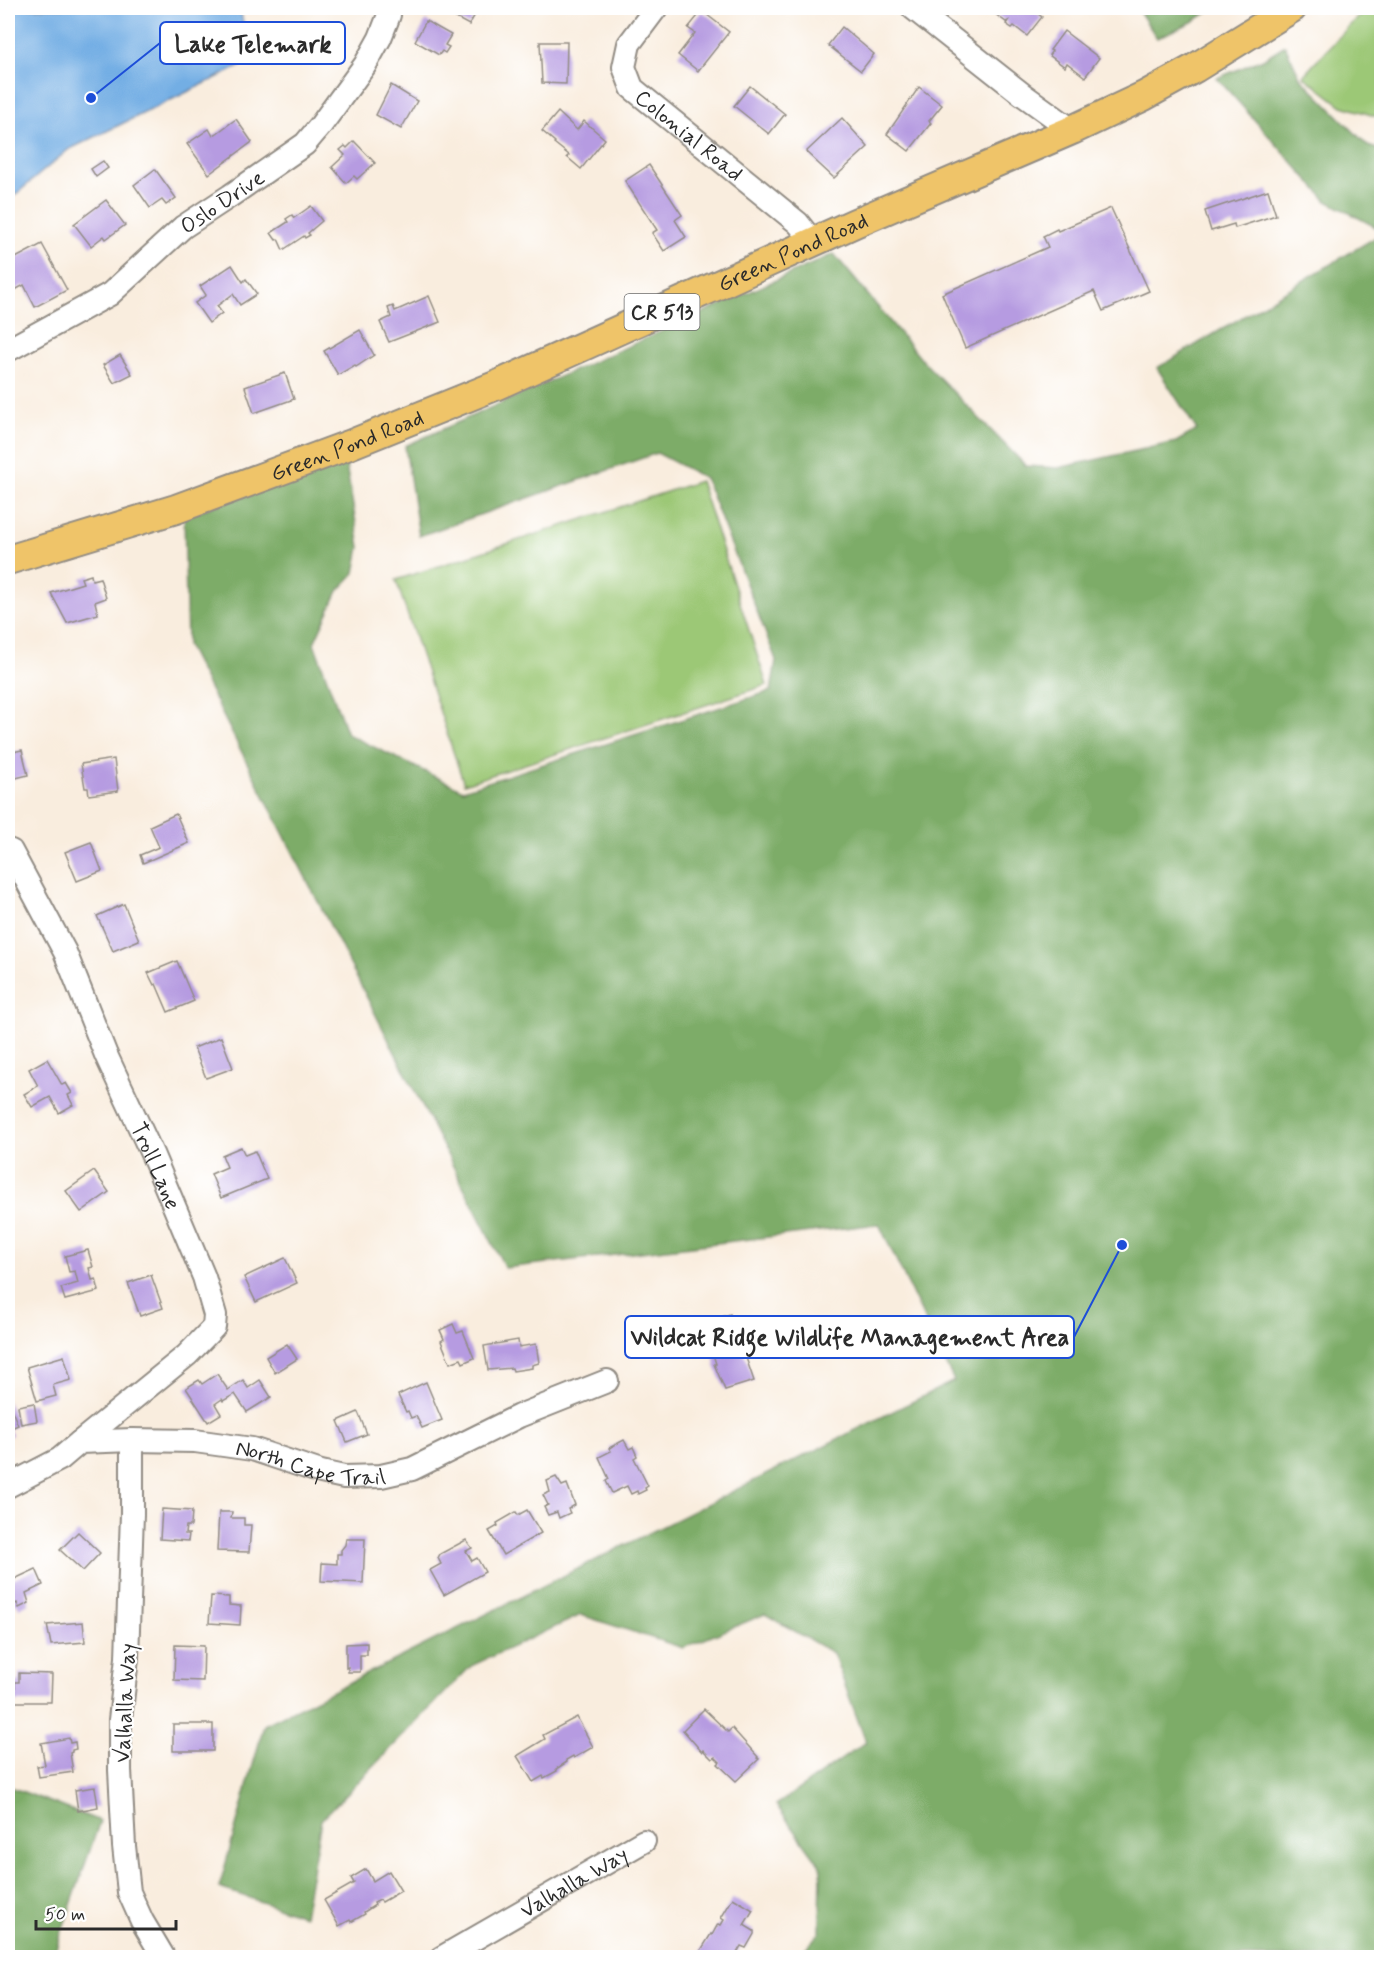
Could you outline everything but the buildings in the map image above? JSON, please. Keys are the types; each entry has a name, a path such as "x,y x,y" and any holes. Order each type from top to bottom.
{"main road":[{"name":"Green Pond Road","path":"8,560 176,510 350,445 574,352 855,223 1072,130 1144,96 1195,68 1292,8"}],"street":[{"name":"Oslo Drive","path":"8,350 110,294 183,227 305,144 365,65 380,38 389,15 389,8"},
{"name":"Colonial Road","path":"656,8 629,44 624,67 632,88 798,223 814,243"},
{"path":"913,8 1022,94 1072,130"},
{"name":"Troll Lane","path":"8,850 11,851 65,952 106,1055 153,1156 204,1277 215,1315 214,1327 187,1355 80,1442"},
{"name":"North Cape Trail","path":"80,1442 195,1441 252,1449 321,1472 344,1477 381,1476 412,1469 519,1416 607,1381"},
{"name":"Valhalla Way","path":"132,1440 127,1658 120,1720 124,1846 129,1892 142,1921 164,1958"},
{"path":"8,1486 60,1459 80,1442"},
{"name":"Valhalla Way","path":"441,1958 644,1841"}],"green space":[{"path":"1137,8 1214,8 1192,22 1157,38"},
{"path":"1370,8 1381,8 1381,118 1342,106 1303,76 1350,25"},
{"path":"1285,45 1300,77 1368,146 1381,150 1381,230 1327,201 1217,78 1263,59"},
{"path":"1381,234 1381,1957 798,1957 820,1932 821,1866 776,1805 866,1742 833,1653 765,1614 683,1648 581,1615 471,1666 321,1820 304,1916 219,1888 264,1725 954,1381 879,1224 505,1268 187,645 184,515 346,465 360,547 355,573 338,591 314,643 347,734 463,790 771,691 776,660 705,478 657,453 419,536 405,446 834,254 922,360 1026,466 1058,468 1176,442 1197,430 1157,368"},
{"path":"700,481 767,685 464,784 396,580"},
{"path":"8,1786 100,1821 53,1957 8,1957"}],"water":[{"path":"8,8 240,8 251,61 68,150 8,201"}],"place":[{"name":"Lake Telemark","path":"91,98"},
{"name":"Wildcat Ridge Wildlife Management Area","path":"1122,1245"}]}
